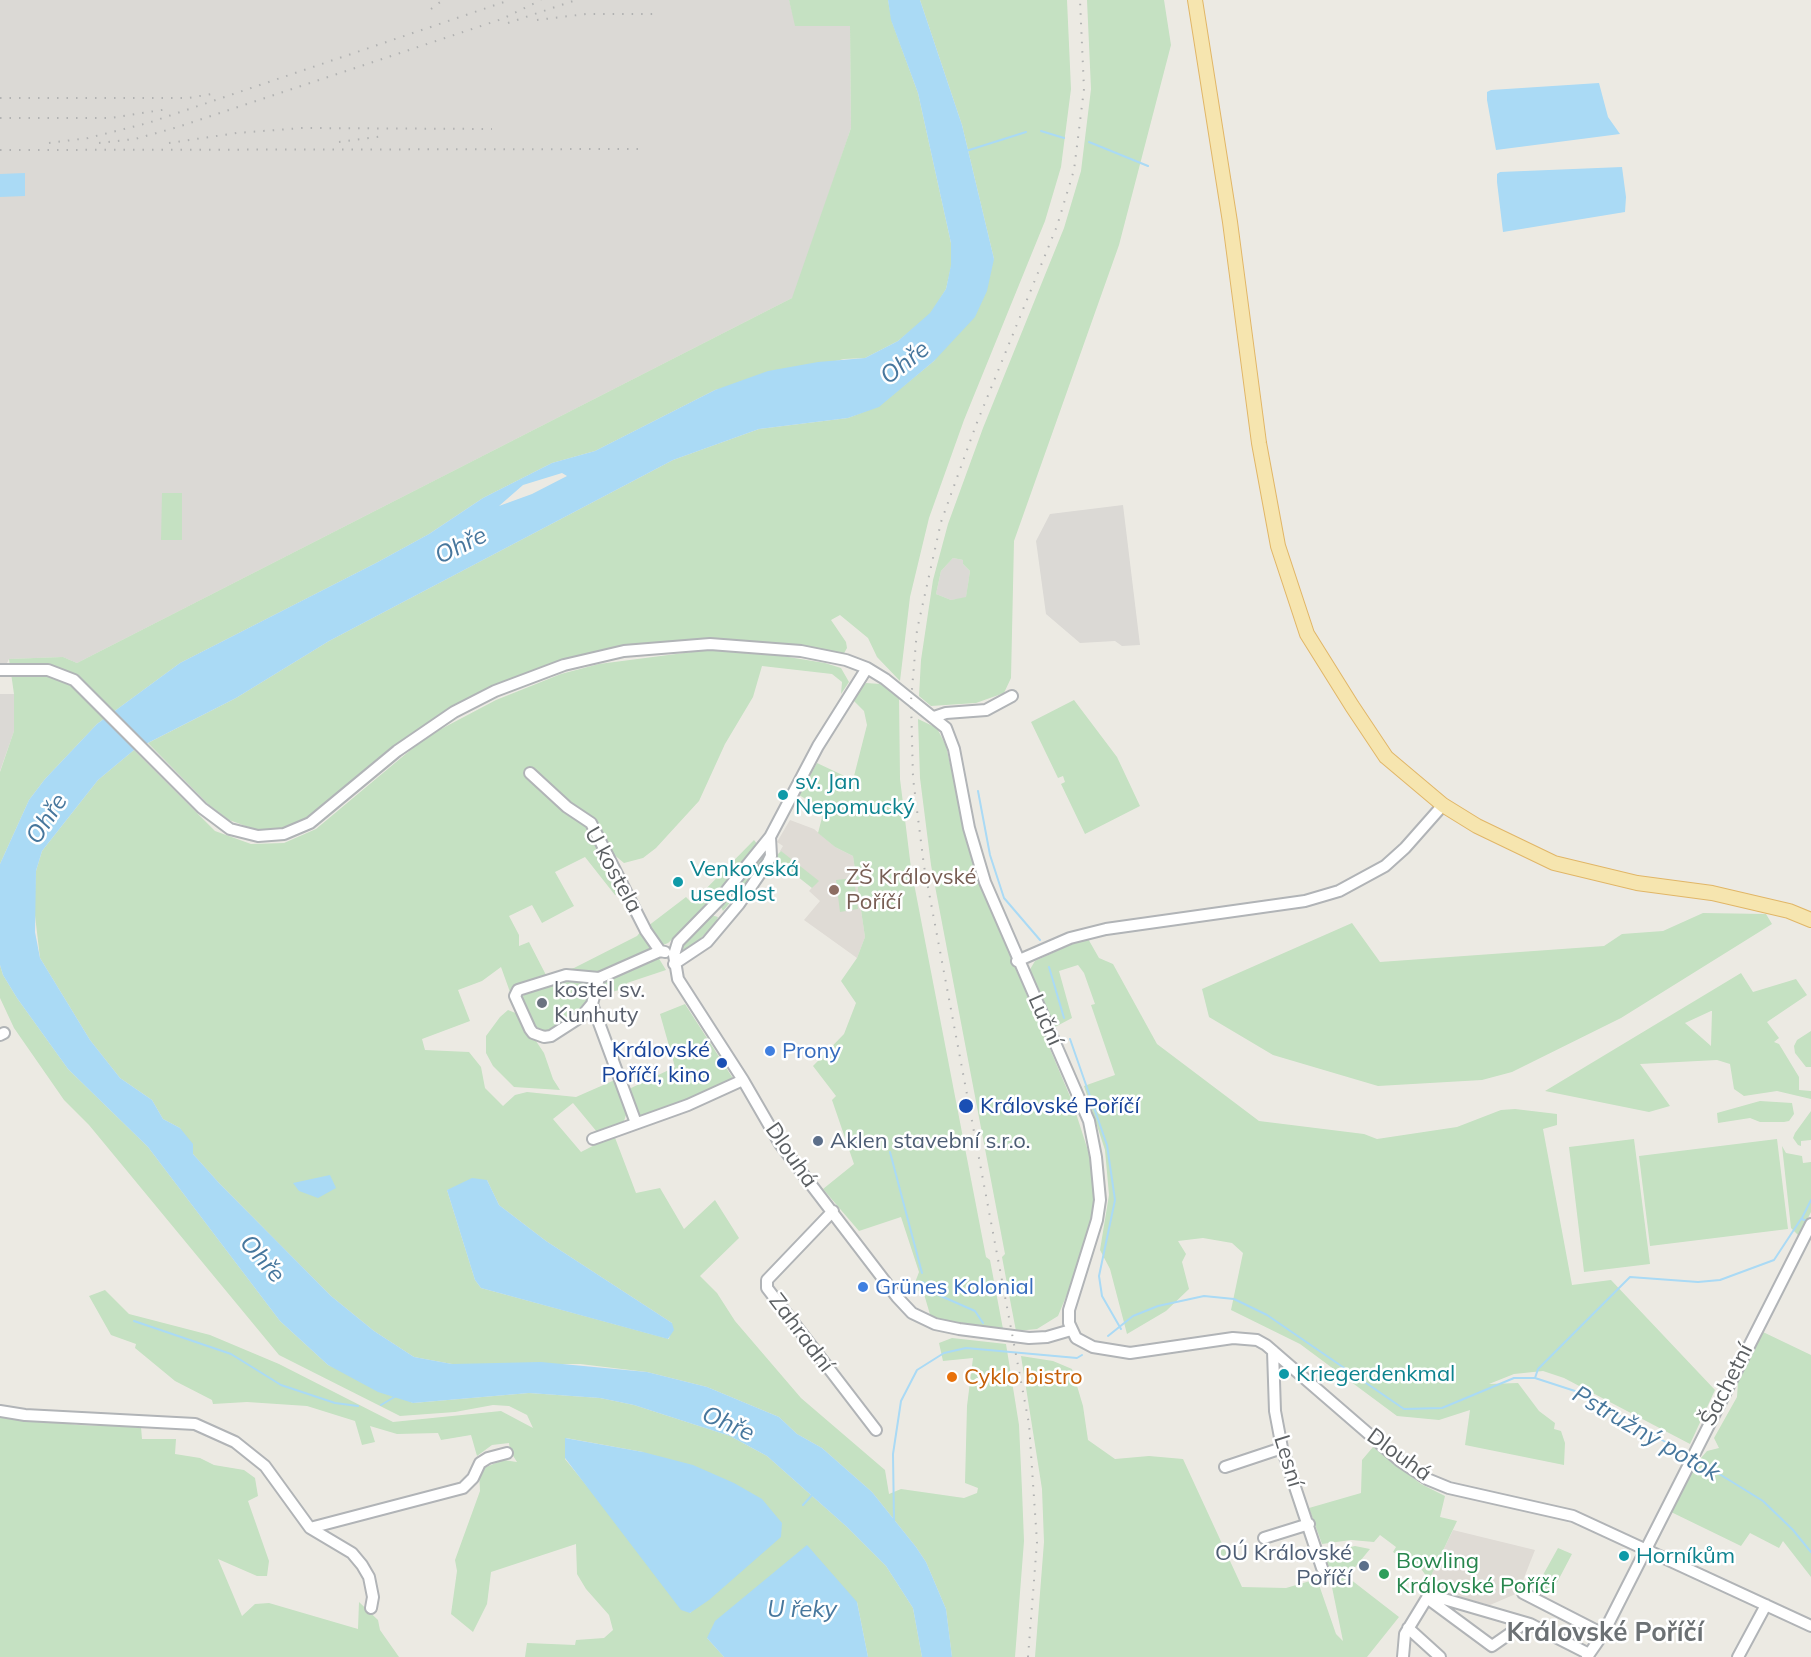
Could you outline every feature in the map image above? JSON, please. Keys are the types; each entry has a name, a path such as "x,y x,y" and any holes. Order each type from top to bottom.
{"main road":[{"path":"1195,0 1230,222 1259,443 1278,546 1307,634 1386,757 1443,805 1477,826 1554,863 1637,883 1712,893 1789,911 1811,920"}],"street":[{"name":"Luční","path":"0,670 31,670 62,674 85,690 218,822 244,835 273,836 299,830 310,823 397,751 454,712 495,691 564,665 634,650 710,644 801,651 846,660 867,668 885,679 946,728 954,749 969,828 985,882 1017,961 1040,1005 1089,1121 1096,1157 1100,1200 1097,1220 1070,1305 1071,1330"},
{"path":"674,959 681,937 719,900 770,837 822,739 867,668"},
{"path":"934,717 946,713 986,710 1012,696"},
{"name":"U kostela","path":"530,773 567,807 591,823 613,870 660,951"},
{"path":"1017,961 1070,938 1106,929 1305,902 1339,891 1385,866 1405,848 1443,805"},
{"path":"674,959 707,942 739,904 771,856 770,837"},
{"path":"599,978 592,1004 582,1016 551,1036 544,1037 533,1033 515,996 518,990 566,975 599,978 660,951 674,959"},
{"name":"Dlouhá","path":"674,959 678,979 743,1080 780,1144 897,1297 912,1313 935,1324 1029,1338 1047,1337 1071,1330 1076,1338 1088,1346 1130,1353 1233,1338 1257,1340 1273,1351 1400,1461 1427,1479 1449,1488 1573,1516 1811,1626"},
{"path":"592,1004 636,1123"},
{"path":"593,1138 688,1105 743,1080"},
{"name":"Zahradní","path":"833,1211 767,1280 767,1288 876,1430"},
{"name":"Šachetní","path":"1588,1655 1603,1634 1695,1447 1811,1224"},
{"name":"Lesní","path":"1273,1351 1275,1411 1282,1448 1322,1568"},
{"path":"0,1411 25,1415 195,1424 235,1442 265,1466 309,1528 352,1553 362,1565 369,1577 373,1597 371,1608"},
{"path":"1225,1467 1282,1448"},
{"path":"309,1528 463,1488 473,1478 480,1463 488,1458 507,1453"},
{"path":"1264,1538 1309,1524"},
{"path":"1522,1593 1603,1634"},
{"path":"1427,1598 1492,1646 1525,1623"},
{"path":"1427,1598 1444,1599 1525,1623 1588,1655"},
{"path":"1404,1657 1408,1628 1427,1598"},
{"path":"1738,1657 1766,1605"},
{"path":"1408,1628 1440,1657"}],"shaded area":[{"path":"0,0 789,0 796,26 850,26 851,128 794,297 77,663 63,657 9,659 7,663 0,663"},
{"path":"1123,505 1140,645 1122,646 1115,641 1080,643 1046,614 1036,541 1050,514"},
{"path":"953,558 963,560 963,564 970,571 966,598 951,600 936,594 941,571"},
{"path":"0,694 14,694 14,731 0,771"},
{"name":"ZŠ Královské Poříčí","path":"790,820 814,829 835,847 853,856 865,937 857,958 804,920 820,901 809,891 818,881 780,851 783,846 777,842"},
{"path":"1453,1530 1535,1550 1518,1593 1490,1605 1463,1598 1429,1580"}],"green space":[{"path":"789,0 888,0 892,22 918,93 951,243 951,267 946,289 930,315 898,341 865,358 844,359 715,390 595,451 552,463 483,498 429,534 376,563 180,663 97,724 45,779 29,800 0,864 0,772 14,731 14,694 9,659 63,657 77,663 792,298 851,128 850,26 795,26"},
{"path":"920,0 1067,0 1071,89 1061,167 1045,221 964,420 929,518 910,597 900,681 877,657 868,638 840,615 831,620 846,642 847,648 843,655 784,644 712,639 627,647 573,658 520,676 486,692 298,824 281,830 254,829 229,820 208,804 148,743 236,698 329,641 673,460 759,429 848,418 879,406 934,361 994,259 962,125"},
{"path":"1087,0 1164,0 1171,45 1119,245 1014,541 1011,678 1004,693 976,703 931,706 919,696 921,660 933,580 948,524 983,428 1064,228 1081,171 1091,89","holes":["953,558 963,560 963,564 970,571 966,597 951,600 936,594 941,571"]},
{"path":"162,493 182,493 182,540 161,540"},
{"path":"707,650 782,656 825,663 841,668 849,682 841,694 842,682 832,674 762,666 753,697 725,744 699,801 656,848 643,858 624,863 612,853 600,853 622,893 615,895 585,857 555,872 574,906 542,923 532,905 509,916 519,935 519,946 529,942 546,975 574,968 637,936 643,929 654,949 598,975 522,987 510,992 501,967 482,981 458,990 470,1021 422,1039 425,1050 469,1052 481,1067 485,1088 503,1106 515,1095 527,1092 576,1097 617,1079 628,1109 623,1124 597,1132 573,1103 553,1119 581,1152 614,1135 636,1193 660,1188 684,1229 715,1200 739,1238 700,1276 717,1293 735,1321 801,1398 885,1470 889,1494 901,1489 964,1498 977,1493 978,1488 965,1483 967,1406 973,1358 943,1361 939,1343 952,1338 1006,1344 1019,1425 1024,1541 1015,1657 952,1657 946,1609 926,1562 916,1547 872,1492 822,1448 797,1434 779,1417 707,1387 647,1372 580,1364 452,1364 414,1357 374,1331 331,1296 219,1183 193,1154 180,1128 163,1119 152,1100 120,1078 90,1040 40,958 34,907 36,871 42,851 98,780 134,750 215,831 251,844 284,843 316,829 426,737 496,700 561,674 599,664","holes":["487,1180 499,1205 546,1241 672,1323 669,1339 481,1288 475,1280 447,1190"]},
{"path":"866,683 880,684 899,697 900,779 911,868 986,1257 990,1260 1003,1329 931,1318 924,1294 913,1288 919,1272 901,1217 859,1231 823,1189 854,1164 832,1100 836,1096 813,1066 844,1034 856,1003 841,981 857,958 865,937 853,856 835,847 818,833 824,810 799,795 817,763 853,780 867,725 864,711 852,699"},
{"path":"1074,700 1117,757 1140,806 1085,834 1061,784 1065,782 1063,776 1058,778 1031,722"},
{"path":"918,719 937,728 946,746 971,856 980,884 1072,1101 1092,1163 1095,1192 1092,1218 1077,1270 1058,1316 1037,1329 1016,1331 1002,1257 1005,1254 931,865 920,778"},
{"path":"754,840 758,845 707,908 668,943 661,946 648,926 686,897 692,903"},
{"path":"766,848 769,852 763,863 723,911 721,907"},
{"path":"781,851 819,881 812,888 774,858"},
{"path":"854,878 858,909 840,912 836,880"},
{"path":"1703,913 1766,914 1772,924 1621,1018 1512,1072 1482,1080 1378,1086 1273,1055 1209,1017 1202,989 1352,923 1380,962 1604,946 1622,934 1663,931"},
{"path":"711,915 718,917 716,922 686,954 680,954 683,944"},
{"path":"1087,937 1099,958 1113,964 1157,1044 1259,1121 1364,1134 1377,1139 1457,1127 1501,1110 1515,1109 1557,1114 1557,1125 1543,1129 1572,1285 1611,1280 1715,1390 1690,1444 1564,1378 1543,1371 1514,1374 1489,1384 1518,1383 1539,1411 1555,1423 1554,1429 1561,1431 1565,1443 1564,1465 1465,1445 1470,1410 1439,1420 1397,1416 1300,1344 1231,1310 1243,1253 1232,1243 1203,1238 1178,1241 1186,1254 1182,1262 1189,1289 1166,1311 1127,1334 1110,1269 1100,1250 1109,1195 1105,1150 1084,1086 1115,1075 1091,1005 1095,1004 1084,973 1078,965 1059,971 1072,1018 1055,1027 1029,971 1035,961"},
{"path":"658,957 666,970 627,983 627,988 596,996 603,982"},
{"path":"0,965 3,975 17,998 68,1069 148,1147 280,1321 328,1365 413,1403 529,1393 600,1398 634,1405 730,1436 767,1456 847,1527 886,1566 913,1608 922,1657 868,1657 857,1602 707,1638 724,1657 525,1657 527,1643 575,1645 576,1640 604,1638 613,1630 609,1615 586,1589 577,1574 576,1544 491,1572 487,1604 473,1632 451,1614 457,1571 455,1560 480,1491 479,1470 503,1460 517,1462 510,1451 509,1443 492,1445 477,1456 471,1435 441,1440 438,1433 397,1434 370,1426 375,1442 362,1445 355,1421 307,1406 247,1402 213,1404 212,1400 175,1381 135,1348 136,1344 111,1335 89,1296 105,1290 129,1314 210,1335 279,1364 393,1422 501,1411 533,1428 527,1415 509,1406 493,1405 455,1412 400,1416 279,1355 89,1125 64,1100 14,1028 0,998","holes":["566,1438 643,1452 741,1569 690,1613 565,1459"]},
{"path":"1741,973 1753,992 1796,979 1807,995 1767,1022 1779,1038 1774,1042 1779,1044 1799,1077 1799,1090 1811,1091 1811,1099 1777,1091 1744,1096 1734,1089 1730,1064 1717,1060 1640,1064 1670,1106 1649,1112 1545,1091","holes":["1712,1011 1711,1046 1685,1023"]},
{"path":"573,978 594,982 590,998 580,1013 551,1034 536,1032 521,998 528,991"},
{"path":"685,1004 734,1080 685,1102 640,1117 629,1089 675,1067 660,1014"},
{"path":"508,1010 518,1014 544,1053 553,1079 560,1090 514,1087 493,1066 486,1053 486,1036"},
{"path":"1811,1031 1811,1067 1806,1067 1795,1053 1794,1046 1797,1040"},
{"path":"1760,1101 1792,1103 1794,1114 1789,1121 1784,1122 1760,1122 1750,1118 1718,1123 1717,1113"},
{"path":"1811,1111 1811,1140 1801,1141 1801,1146 1798,1145 1793,1138"},
{"path":"1634,1139 1650,1264 1584,1272 1569,1147"},
{"path":"1777,1139 1788,1229 1650,1246 1639,1156"},
{"path":"1782,1146 1786,1153 1802,1156 1803,1163 1811,1162 1811,1212 1799,1236 1791,1228"},
{"path":"1763,1332 1811,1355 1811,1577 1783,1541 1779,1548 1750,1533 1741,1546 1669,1511 1695,1465 1707,1451 1719,1448 1714,1438 1737,1397 1738,1382"},
{"path":"1021,1356 1053,1361 1072,1369 1083,1406 1088,1440 1115,1459 1149,1456 1183,1459 1242,1587 1286,1588 1317,1579 1336,1634 1343,1641 1325,1553 1355,1546 1370,1549 1352,1571 1350,1579 1399,1617 1367,1657 1035,1657 1044,1542 1042,1489"},
{"path":"0,1413 77,1425 141,1427 142,1439 176,1439 175,1454 200,1458 214,1465 244,1470 255,1478 258,1496 248,1501 269,1561 267,1576 257,1576 218,1559 242,1616 255,1604 269,1603 358,1629 359,1602 378,1620 380,1630 399,1657 0,1657"},
{"path":"1373,1447 1421,1484 1445,1496 1440,1517 1457,1521 1429,1580 1417,1563 1401,1551 1398,1555 1393,1552 1396,1547 1380,1535 1374,1542 1351,1540 1322,1544 1309,1508 1361,1493 1362,1460"},
{"path":"1558,1548 1572,1554 1552,1592 1538,1584"}],"water":[{"name":"Ohře","path":"888,0 920,0 962,125 994,259 987,291 975,317 934,361 879,407 848,418 759,429 673,460 329,641 236,698 134,750 98,780 42,851 36,871 35,932 40,958 90,1040 120,1078 152,1100 163,1119 180,1128 193,1144 193,1154 219,1183 331,1296 374,1331 414,1357 452,1364 541,1362 647,1372 707,1387 779,1417 797,1434 822,1448 872,1492 916,1547 926,1562 946,1609 952,1657 922,1657 913,1608 886,1566 847,1527 767,1456 730,1436 634,1405 600,1398 529,1393 413,1403 378,1392 328,1365 280,1321 148,1147 68,1069 17,998 3,975 0,965 0,864 29,800 45,779 97,724 180,663 376,563 429,534 483,498 552,463 595,451 715,390 768,371 818,362 865,358 898,341 930,313 946,289 951,265 951,243 918,93 891,20","holes":["562,473 567,476 532,494 499,506 523,485"]},
{"path":"1599,83 1608,117 1620,134 1496,150 1487,92"},
{"path":"1622,167 1626,197 1625,212 1503,232 1497,182 1497,174 1500,172"},
{"path":"25,173 25,196 0,197 0,174"},
{"path":"330,1175 336,1188 318,1198 299,1191 293,1183"},
{"path":"472,1178 487,1180 499,1205 546,1241 672,1323 674,1330 668,1339 481,1288 475,1280 447,1190"},
{"path":"565,1438 643,1452 693,1465 734,1483 762,1499 782,1523 781,1537 709,1600 690,1613 681,1610 565,1458"},
{"name":"U řeky","path":"807,1545 857,1602 868,1657 724,1657 707,1638 715,1621"}],"waterway":[{"path":"1041,131 1064,138"},
{"path":"966,151 1026,132"},
{"path":"1089,142 1148,166"},
{"path":"978,791 990,855 1004,898 1040,940"},
{"path":"1049,967 1064,1018"},
{"path":"1070,1039 1107,1145 1115,1200 1099,1276 1102,1296 1121,1329"},
{"path":"890,1152 922,1273"},
{"path":"1802,1218 1811,1200"},
{"path":"1535,1378 1538,1369 1630,1277 1698,1282 1720,1280 1774,1260 1801,1219 1808,1221"},
{"path":"923,1282 934,1293 975,1311 983,1323"},
{"name":"Pstružný potok","path":"1108,1336 1133,1316 1158,1306 1204,1296 1234,1299 1267,1315 1404,1409 1442,1408 1514,1378 1535,1378 1578,1392 1690,1456"},
{"path":"134,1321 231,1354 281,1385 335,1403 358,1406"},
{"name":"Pstružný potok","path":"894,1521 893,1454 901,1401 917,1370 944,1353 966,1348 1077,1358 1082,1355"},
{"path":"381,1405 396,1396"},
{"name":"Pstružný potok","path":"1695,1459 1763,1501 1793,1530 1811,1552"},
{"path":"803,1505 813,1494"}],"railway":[{"path":"431,9 443,0"},
{"path":"49,143 88,138 148,123 510,0"},
{"path":"99,143 135,139 178,127 502,19 541,0"},
{"path":"508,23 576,0"},
{"path":"1028,1657 1037,1542 1029,1424 924,866 913,778 911,701 917,630 941,522 976,425 1057,226 1074,170 1084,89 1080,0"},
{"path":"537,20 586,14 653,14"},
{"path":"0,98 188,98 212,94"},
{"path":"0,118 111,118 168,109"},
{"path":"169,143 237,133 302,128 492,129"},
{"path":"339,142 384,136"},
{"path":"0,150 646,149"}],"place":[{"name":"sv. Jan Nepomucký","path":"783,795"},
{"name":"Venkovská usedlost","path":"678,882"},
{"name":"ZŠ Královské Poříčí","path":"834,890"},
{"name":"kostel sv. Kunhuty","path":"542,1003"},
{"name":"Prony","path":"770,1051"},
{"name":"Královské Poříčí, kino","path":"722,1063"},
{"name":"Královské Poříčí","path":"966,1106"},
{"name":"Aklen stavební s.r.o.","path":"818,1141"},
{"name":"Grünes Kolonial","path":"863,1287"},
{"name":"Kriegerdenkmal","path":"1284,1374"},
{"name":"Cyklo bistro","path":"952,1377"},
{"name":"Horníkům","path":"1624,1556"},
{"name":"OÚ Královské Poříčí","path":"1364,1566"},
{"name":"Bowling Královské Poříčí","path":"1384,1574"}],"district":[{"name":"Královské Poříčí","path":"1605,1633"}]}
